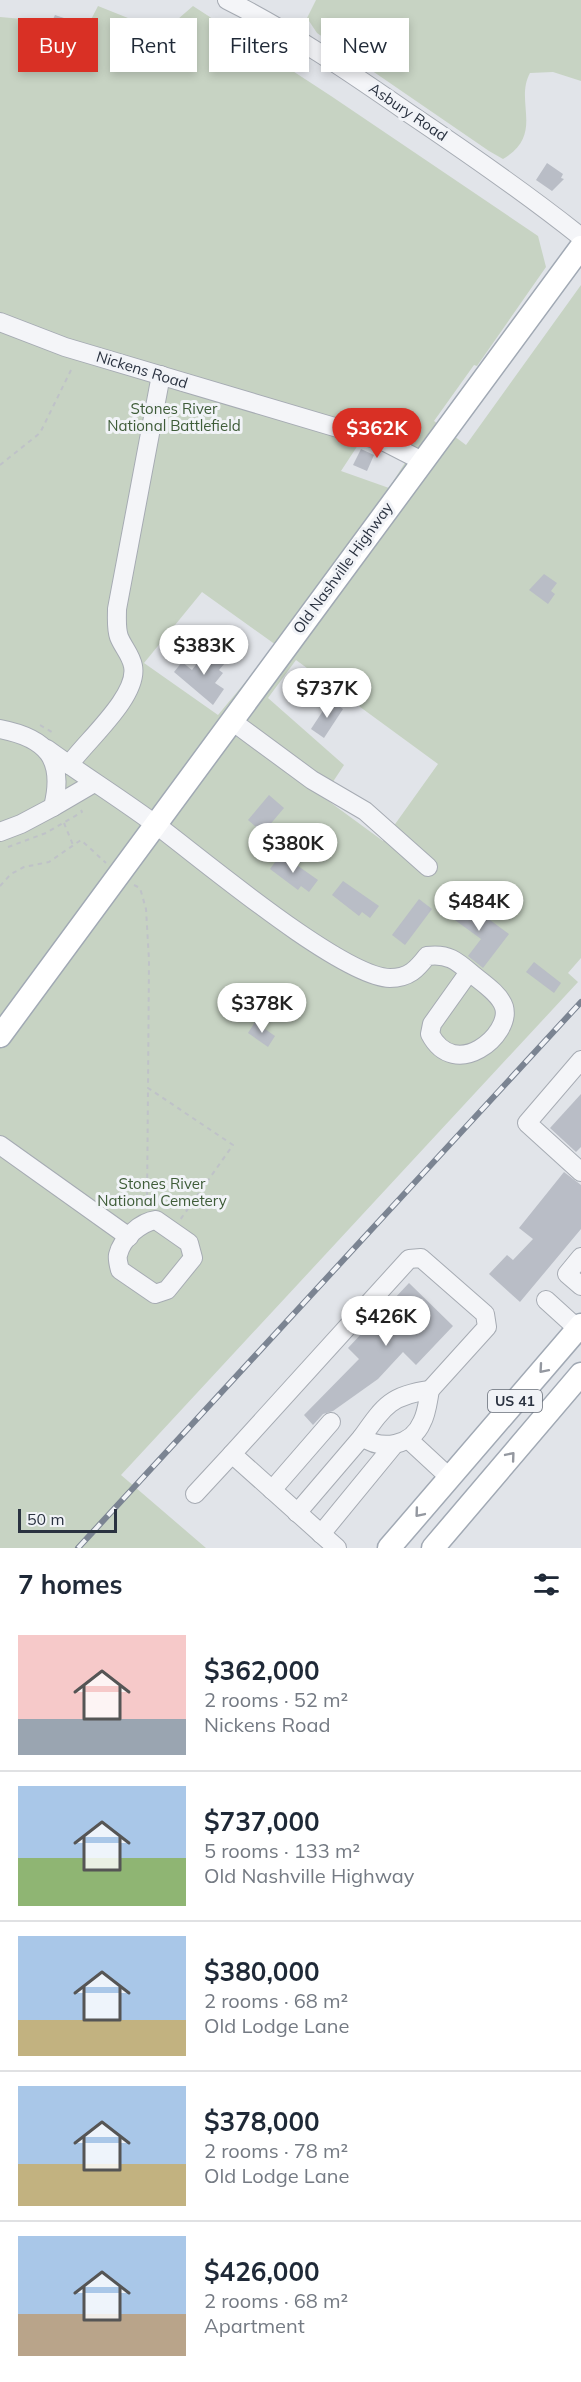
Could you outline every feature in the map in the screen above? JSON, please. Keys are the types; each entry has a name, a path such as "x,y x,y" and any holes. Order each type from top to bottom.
{"main road":[{"name":"Old Nashville Highway","path":"0,1036 126,879 156,825 422,460 581,247"},
{"name":"US 41","path":"389,1548 579,1327"},
{"name":"US 41","path":"433,1548 581,1374"},
{"path":"449,1477 473,1500"}],"street":[{"name":"Asbury Road","path":"227,0 277,27 345,69 466,152 581,237"},
{"name":"Nickens Road","path":"0,322 79,351 385,442 422,460"},
{"path":"69,765 125,698 132,680 134,667 119,638 117,609 161,375"},
{"path":"232,721 312,780 365,812 428,867"},
{"path":"0,729 31,739 47,749 156,825 331,954 369,973 390,978 413,973 427,956 443,954 469,972 497,996 504,1006 505,1015 502,1025 481,1049 461,1056 441,1049 430,1034 432,1024 469,972"},
{"path":"47,749 56,764 58,785 53,807"},
{"path":"0,831 21,824 94,783"},
{"path":"579,1167 527,1123 581,1060"},
{"path":"0,1145 129,1237"},
{"path":"156,1220 172,1231 189,1243 193,1258 167,1290 155,1294 120,1270 118,1254 143,1222 156,1220"},
{"path":"581,1257 567,1274 581,1286"},
{"path":"195,1494 409,1259 421,1258 485,1314 487,1327 430,1390 422,1423 402,1442 321,1534"},
{"path":"546,1300 579,1327"},
{"path":"297,1513 362,1437 385,1405 410,1393 430,1390"},
{"path":"272,1490 332,1422"},
{"path":"362,1437 370,1443 402,1442 449,1477"},
{"path":"232,1454 337,1548"}],"path":[{"path":"0,465 40,433 79,351"},
{"path":"0,849 22,843 64,822 82,812 80,807"},
{"path":"64,822 73,844"},
{"path":"0,886 11,874 24,867 49,862 81,840 126,879 141,888 146,909 149,971 147,1197 149,1221"},
{"path":"148,1088 233,1146 172,1231"}],"green space":[{"path":"316,0 581,0 581,81 553,72 530,73 526,84 526,128 523,139 516,149 503,159 374,72 409,72 409,18 321,18 321,36 307,18"},
{"name":"Stones River National Battlefield","path":"98,6 128,18 110,18 110,72 197,72 197,18 179,18 193,6 211,18 209,18 209,72 294,72 538,236 546,267 477,366 474,365 434,421 466,445 581,285 581,958 568,973 578,982 121,1475 206,1548 0,1548 0,17 18,19 18,72 98,72 98,18 92,18","holes":["360,442 408,458 389,488 341,471","202,592 276,645 218,715 144,663","296,660 438,764 383,841 323,797 344,765 268,698"]}],"water":[{"path":"172,636 180,642 168,657 160,650"}],"building":[{"path":"547,163 563,174 561,178 564,179 552,191 536,180"},
{"path":"361,449 374,455 367,471 353,465"},
{"path":"544,574 557,583 551,591 555,594 548,604 529,590"},
{"path":"207,650 225,663 219,670 223,673 215,683 224,689 213,705 174,672 182,662 192,670"},
{"path":"330,700 343,709 324,738 311,729"},
{"path":"269,795 284,808 263,833 248,820"},
{"path":"281,854 318,880 309,892 301,886 298,890 270,869"},
{"path":"343,881 379,906 370,918 362,912 359,916 332,895"},
{"path":"460,898 509,934 483,968 468,956 481,939 448,915"},
{"path":"419,899 432,909 405,945 392,935"},
{"path":"534,962 561,983 554,993 526,972"},
{"path":"255,1022 275,1036 268,1047 248,1033"},
{"path":"581,1094 581,1147 576,1152 550,1128"},
{"path":"564,1172 581,1185 581,1229 520,1302 489,1274 507,1255 513,1260 533,1239 519,1228"},
{"path":"409,1283 453,1326 416,1365 403,1352 378,1379 333,1411 323,1414 313,1425 304,1415 359,1359 348,1348"}],"railway":[{"path":"78,1548 581,1002"}],"park label":[{"name":"Stones River National Cemetery","path":"162,1192"}]}
